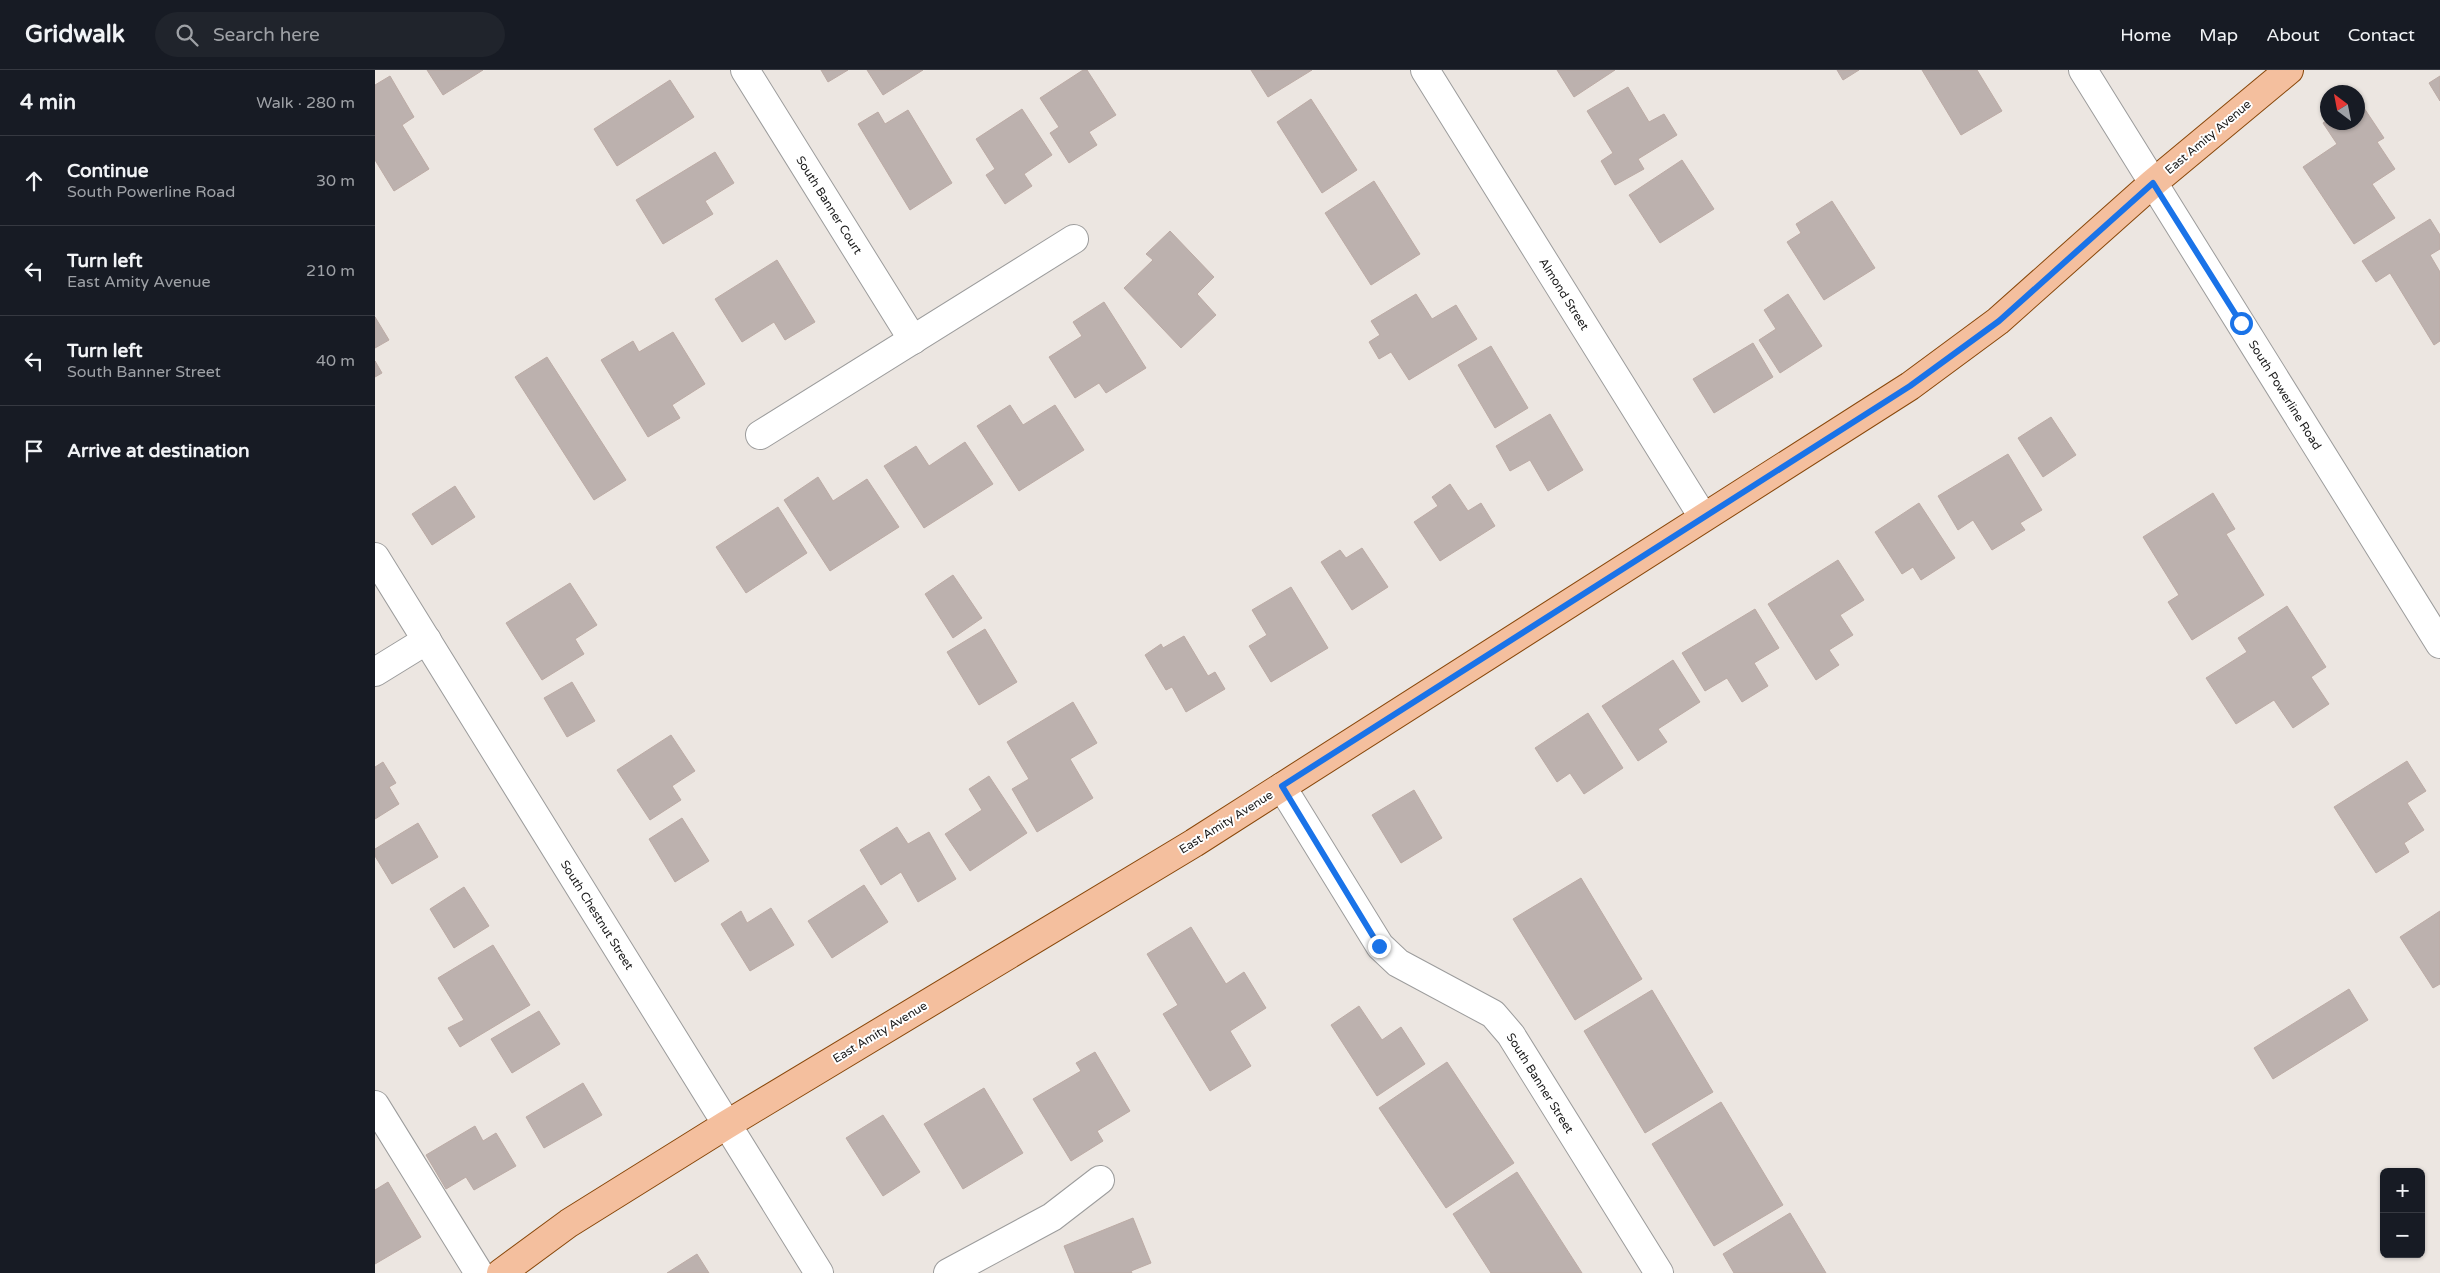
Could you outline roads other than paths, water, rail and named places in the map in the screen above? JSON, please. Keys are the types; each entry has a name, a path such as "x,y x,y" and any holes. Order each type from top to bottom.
{"main road":[{"name":"East Amity Avenue","path":"501,1273 569,1223 726,1125 1194,843 1910,386 1999,321 2153,183 2289,70"}],"street":[{"name":"South Banner Court","path":"745,70 913,340"},
{"name":"Almond Street","path":"1425,70 1703,517"},
{"name":"South Powerline Road","path":"2083,70 2440,644"},
{"path":"760,435 1074,239"},
{"name":"South Chestnut Street","path":"375,557 819,1273"},
{"path":"375,672 427,640"},
{"name":"South Banner Street","path":"1282,786 1379,946 1398,963 1493,1014 1511,1035 1659,1273"},
{"path":"375,1106 479,1273"},
{"path":"948,1273 1052,1217 1100,1180"}]}
